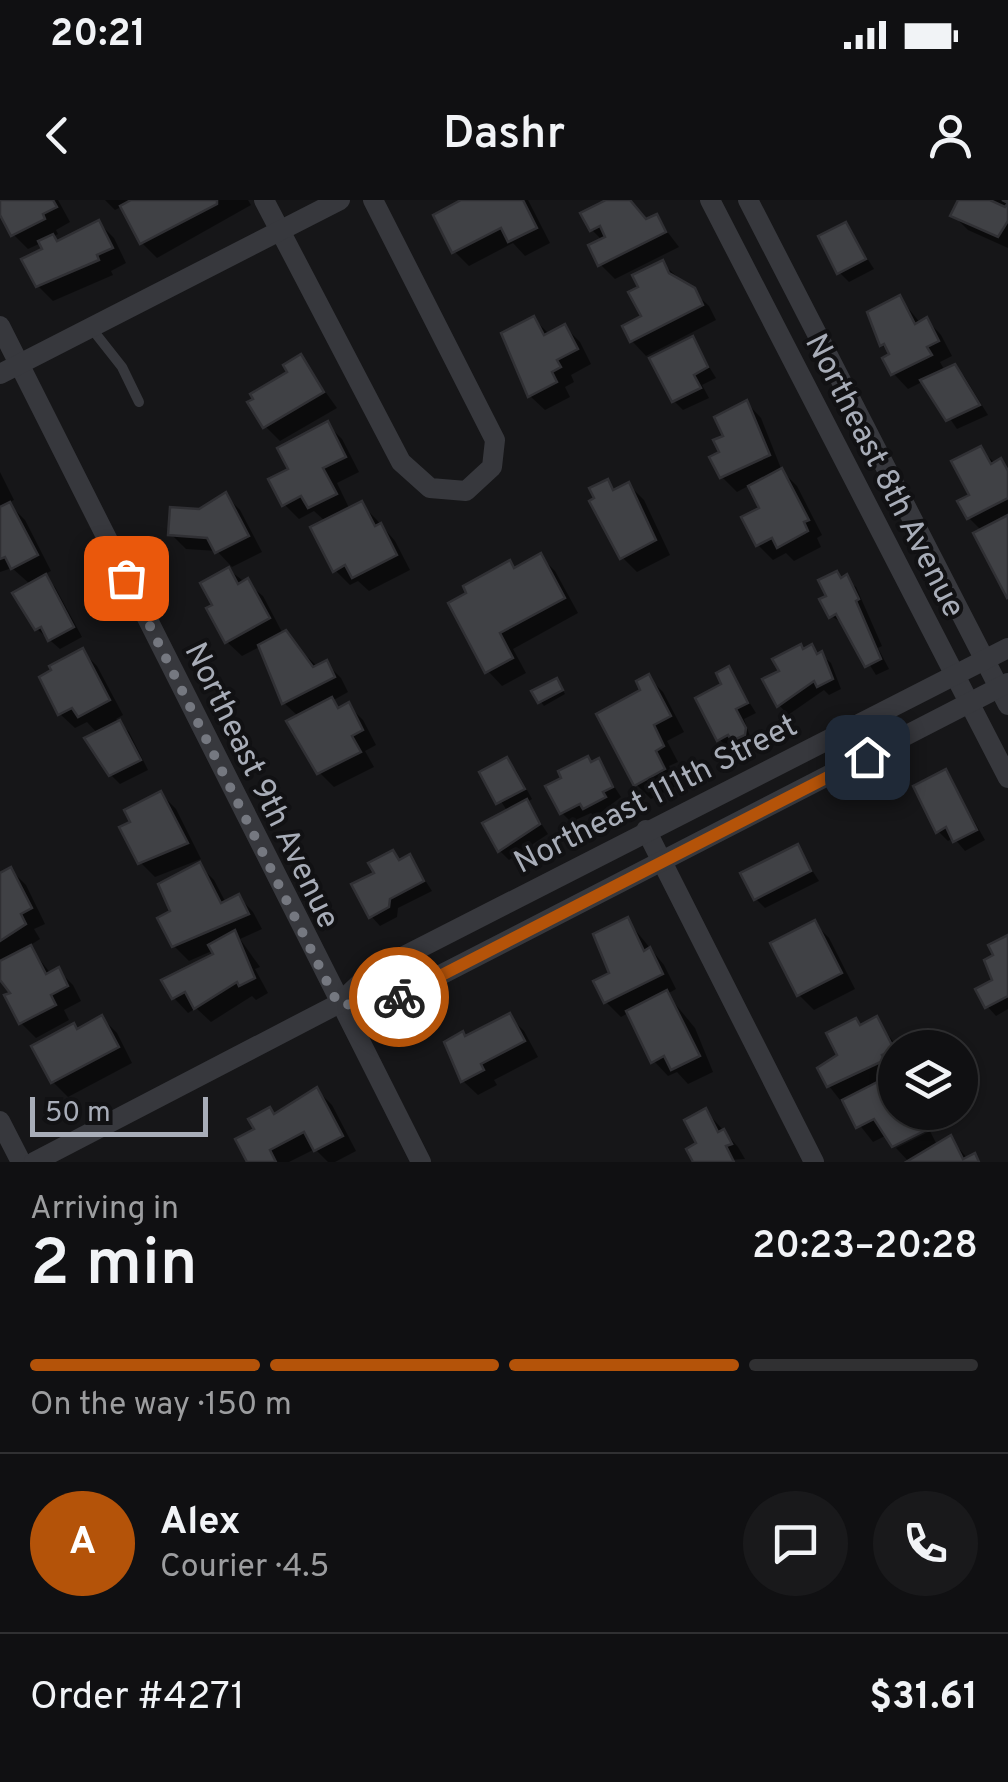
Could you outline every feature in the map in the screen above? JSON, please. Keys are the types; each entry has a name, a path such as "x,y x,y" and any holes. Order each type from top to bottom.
{"street":[{"path":"264,200 401,462 430,488 466,491 492,467 495,440 373,200"},
{"path":"0,374 340,200"},
{"name":"Northeast 8th Avenue","path":"710,200 1008,778"},
{"name":"Northeast 8th Avenue","path":"748,200 1005,692"},
{"name":"Northeast 9th Avenue","path":"0,326 338,1004 421,1162"},
{"name":"Northeast 111th Street","path":"34,1162 338,1004 372,972 1008,648"},
{"name":"Northeast 111th Street","path":"338,1004 380,1006 970,705 1005,692"},
{"path":"646,830 814,1162"},
{"path":"0,1121 21,1162"}],"lane":[{"path":"92,328 122,366 139,402"}],"building":[{"path":"0,200 53,200 57,207 43,214 45,219 11,236 0,215"},
{"path":"131,200 217,200 217,204 140,244 120,206"},
{"path":"461,200 523,200 537,228 508,242 501,228 452,253 433,215"},
{"path":"606,200 630,200 646,219 657,214 666,232 598,266 588,245 605,237 600,226 590,231 580,213"},
{"path":"958,200 990,200 1005,207 1008,203 1008,221 998,237 950,216"},
{"path":"99,220 113,248 97,255 99,260 36,287 21,259 42,249 38,241 53,234 57,241"},
{"path":"846,222 866,259 837,274 818,236"},
{"path":"663,260 669,273 695,288 703,305 630,342 622,326 641,316 628,292 638,287 632,275"},
{"path":"900,295 915,324 927,317 939,341 927,347 932,355 891,375 882,358 889,354 884,344 880,346 867,312"},
{"path":"534,316 544,335 565,324 578,349 557,360 561,367 552,372 557,382 528,397 501,333"},
{"path":"693,336 708,367 694,375 701,388 672,402 649,358"},
{"path":"301,354 324,392 263,428 247,402 253,399 250,394 287,372 283,365"},
{"path":"955,364 980,405 946,421 920,380"},
{"path":"747,400 770,455 720,478 709,457 719,452 713,440 723,436 714,417"},
{"path":"328,421 346,457 323,468 337,494 308,508 301,496 282,506 268,479 288,469 277,448"},
{"path":"981,446 991,464 1001,458 1008,471 1008,498 967,519 957,501 969,495 951,461"},
{"path":"782,468 809,520 804,522 808,531 777,548 772,538 756,546 741,517 759,508 748,486"},
{"path":"608,479 613,490 629,482 656,540 620,559 589,501 594,498 589,488"},
{"path":"226,492 249,536 215,553 207,538 168,535 170,507 199,509"},
{"path":"362,501 375,526 381,523 397,555 352,578 345,565 333,572 310,527"},
{"path":"10,502 38,555 11,569 5,557 0,559 0,507"},
{"path":"1008,515 1008,597 1007,598 973,533"},
{"path":"541,553 565,598 500,633 513,658 485,673 448,603 466,593 463,586 510,560 514,568"},
{"path":"229,567 238,584 248,578 270,618 225,643 206,608 212,605 200,583"},
{"path":"837,571 841,578 847,574 881,659 865,667 836,614 829,618 819,599 826,596 818,580"},
{"path":"46,574 74,627 48,641 41,627 35,630 12,593"},
{"path":"286,630 313,667 327,660 335,677 282,704 258,645"},
{"path":"801,644 803,649 812,644 817,654 822,651 833,679 817,687 814,681 777,707 762,679 779,671 772,659"},
{"path":"83,648 110,700 78,717 72,708 58,715 39,677 51,670 49,666"},
{"path":"729,666 748,703 736,709 746,728 745,735 732,741 728,735 717,741 695,698 721,684 716,673"},
{"path":"649,674 671,716 654,725 664,746 656,751 665,769 634,786 596,714 640,690 636,681"},
{"path":"557,678 563,690 538,703 531,691"},
{"path":"332,697 338,708 349,702 363,730 352,736 361,752 317,774 286,721"},
{"path":"120,720 141,760 109,776 84,738"},
{"path":"588,756 591,762 599,758 613,787 603,792 606,797 583,809 580,804 560,814 545,786 561,778 558,771"},
{"path":"507,757 525,789 496,804 479,772"},
{"path":"946,769 977,830 953,842 946,827 936,833 913,786"},
{"path":"161,791 188,843 138,864 119,827 130,822 124,810"},
{"path":"527,799 540,824 498,852 482,823"},
{"path":"798,844 811,871 754,900 740,873"},
{"path":"393,850 399,860 410,854 424,881 390,899 389,907 369,918 351,884 374,873 368,863"},
{"path":"200,862 221,903 239,894 249,914 172,947 157,918 170,911 158,884"},
{"path":"11,867 32,908 21,914 26,924 0,941 0,873"},
{"path":"628,917 644,951 650,947 663,974 604,1003 593,981 609,973 593,934"},
{"path":"815,920 842,973 797,996 770,943"},
{"path":"235,930 255,978 239,986 237,982 194,1009 185,992 172,999 161,980 213,954 208,945"},
{"path":"1008,935 1008,996 985,1008 975,989 992,980 984,960 993,955 988,945"},
{"path":"31,945 46,974 59,967 68,986 51,995 56,1005 19,1024 4,995 10,993 0,980 0,961"},
{"path":"667,990 700,1056 671,1070 664,1056 651,1063 626,1011"},
{"path":"510,1013 525,1041 481,1064 484,1070 461,1082 444,1042"},
{"path":"102,1015 119,1047 51,1083 31,1046 74,1023 77,1029"},
{"path":"877,1016 884,1030 878,1030 878,1063 827,1087 817,1068 837,1055 826,1033 856,1018 860,1025"},
{"path":"878,1082 878,1125 874,1119 856,1128 842,1100"},
{"path":"317,1087 343,1136 314,1151 304,1132 270,1150 276,1162 247,1162 235,1139 254,1129 248,1119 270,1107 274,1114"},
{"path":"706,1108 718,1132 724,1129 732,1144 726,1146 734,1162 693,1162 686,1149 696,1143 684,1120"},
{"path":"881,1130 924,1130 924,1131 892,1147"},
{"path":"951,1135 963,1159 975,1153 979,1162 906,1162"}],"way so far":[{"path":"126,578 338,1004 380,1006 399,997"}],"route":[{"path":"399,997 867,757"}]}
